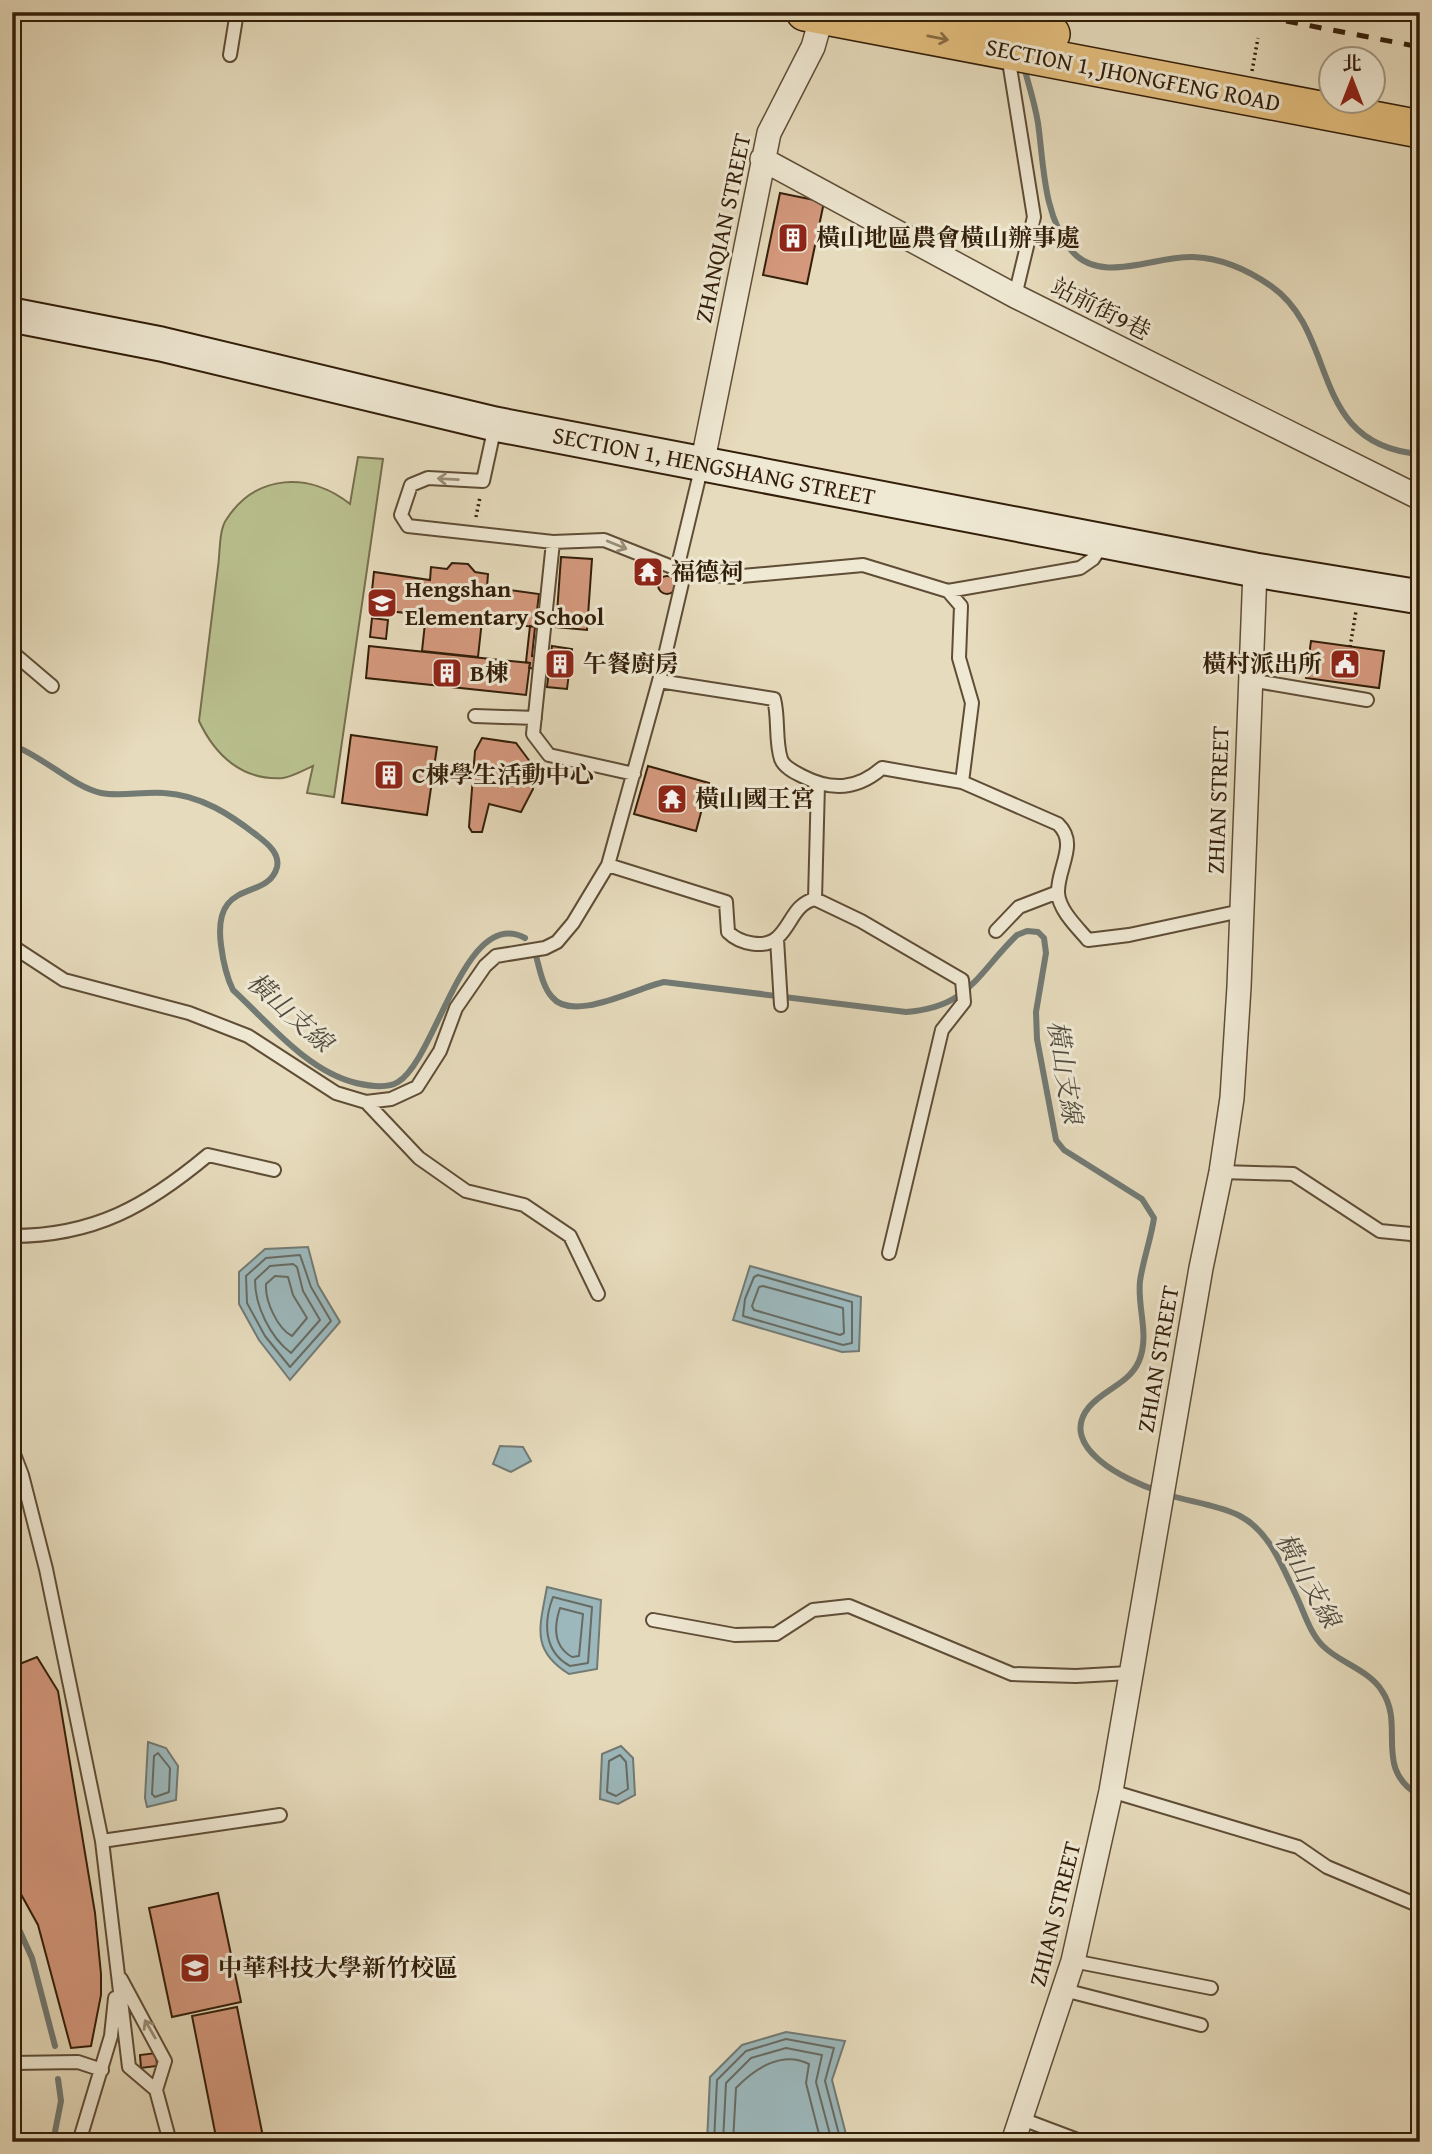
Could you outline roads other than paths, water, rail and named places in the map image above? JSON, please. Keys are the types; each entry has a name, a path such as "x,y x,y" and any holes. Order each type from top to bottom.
{"main road":[{"name":"SECTION 1, JHONGFENG ROAD","path":"942,12 1254,55 1316,82"},
{"name":"SECTION 1, JHONGFENG ROAD","path":"817,13 1420,129"},
{"path":"1386,98 1420,105"}],"street":[{"name":"ZHANQIAN STREET","path":"702,465 762,159 777,110 813,47 817,13"},
{"name":"站前街9巷","path":"762,159 1015,296 1420,498"},
{"name":"SECTION 1, HENGSHANG STREET","path":"12,314 161,344 495,424 1255,570 1420,597"},
{"name":"ZHIAN STREET","path":"1013,2142 1073,1961 1111,1791 1200,1268 1221,1172 1231,1098 1255,570"}],"lane":[{"path":"230,55 237,12"},
{"path":"1007,51 1034,217 1015,296"},
{"path":"495,424 482,481 428,478 411,485 401,515 408,526 553,542 604,540 677,569 731,577 805,568 863,565 948,591 1080,568 1093,559 1105,541"},
{"path":"12,946 64,980 190,1013 248,1036 336,1093 366,1102 391,1099 417,1087 440,1051 456,1008 485,966 496,956 545,948 556,942 573,923 608,864 659,681 681,583 677,569 702,465"},
{"path":"553,542 533,734 549,755 634,774"},
{"path":"948,591 961,607 959,658 972,704 962,782"},
{"path":"12,652 52,685"},
{"path":"1250,680 1367,700"},
{"path":"659,681 774,699 781,761 791,771 818,785 846,788 872,777 882,768 962,782 1058,824 1066,832 1068,843 1058,892 1073,922 1088,940 1129,935 1241,911"},
{"path":"475,716 535,718"},
{"path":"815,899 818,785"},
{"path":"608,864 726,902 728,932 736,940 759,944 777,939"},
{"path":"996,931 1019,907 1058,892"},
{"path":"781,1005 777,939 797,910 806,901 815,899 861,921 962,980 964,1002 942,1030 889,1253"},
{"path":"366,1102 419,1158 466,1191 524,1205 570,1237 598,1294"},
{"path":"12,1237 47,1237 117,1218 178,1180 208,1155 274,1170"},
{"path":"1221,1172 1293,1174 1380,1231 1410,1234 1420,1240"},
{"path":"12,1449 22,1475 46,1569 102,1841 129,2067 156,2090"},
{"path":"653,1620 735,1635 776,1634 813,1610 849,1606 1012,1674 1076,1676 1129,1673"},
{"path":"1111,1791 1298,1847 1327,1867 1420,1906"},
{"path":"102,1841 281,1815"},
{"path":"1073,1961 1211,1988"},
{"path":"79,2142 111,2036 117,1973"},
{"path":"117,1973 158,2043 165,2061 156,2090 170,2142"},
{"path":"1064,1990 1201,2025"},
{"path":"12,2063 78,2062 102,2070"},
{"path":"1022,2119 1083,2142"}],"water":[{"path":"308,1247 318,1285 340,1322 290,1380 259,1340 239,1304 239,1272 265,1249"},
{"path":"750,1266 861,1297 859,1351 842,1352 733,1320"},
{"path":"500,1446 523,1447 531,1461 511,1472 493,1464"},
{"path":"547,1587 601,1600 597,1669 569,1674 548,1656 541,1636"},
{"path":"148,1742 166,1748 178,1766 176,1800 147,1807 145,1798"},
{"path":"621,1746 633,1758 635,1795 618,1804 600,1799 602,1754"},
{"path":"786,2032 845,2041 832,2080 848,2142 707,2142 710,2077 742,2045"}],"waterway":[{"path":"1024,67 1037,116 1050,205 1055,221 1071,250 1083,261 1113,268 1178,258 1203,258 1234,266 1262,280 1293,307 1308,331 1341,410 1359,431 1384,446 1420,454"},
{"name":"橫山支線","path":"12,745 90,790 116,794 164,793 203,802 238,821 269,846 277,862 272,878 232,899 220,923 227,974 233,990 275,1031 305,1057 338,1077 372,1086 389,1086 398,1082 412,1068 469,963 485,943 504,934 525,938"},
{"name":"橫山支線","path":"535,952 541,976 552,997 562,1004 574,1006 605,1002 664,982 906,1012 927,1009 958,996 970,987 1017,935 1027,931 1038,932 1044,938 1046,953 1036,1012 1037,1039 1056,1140 1064,1150 1142,1199 1154,1218 1140,1281 1143,1341 1139,1361 1123,1381 1089,1407 1081,1422 1082,1436 1088,1449 1114,1471 1158,1491"},
{"name":"橫山支線","path":"1168,1495 1232,1512 1250,1523 1267,1540 1318,1640 1330,1652 1370,1678 1382,1691 1389,1705 1393,1760 1397,1773 1406,1785 1420,1796"},
{"path":"12,1914 32,1958 55,2046"},
{"path":"53,2142 61,2101 58,2079"}],"railway":[{"path":"1239,12 1420,47"}],"place":[{"name":"橫山地區農會橫山辦事處","path":"793,238"},
{"name":"福德祠","path":"648,572"},
{"name":"Hengshan Elementary School","path":"382,603"},
{"name":"午餐廚房","path":"560,664"},
{"name":"橫村派出所","path":"1345,664"},
{"name":"B棟","path":"447,673"},
{"name":"C棟學生活動中心","path":"389,775"},
{"name":"橫山國王宮","path":"672,799"},
{"name":"中華科技大學新竹校區","path":"195,1968"}]}
